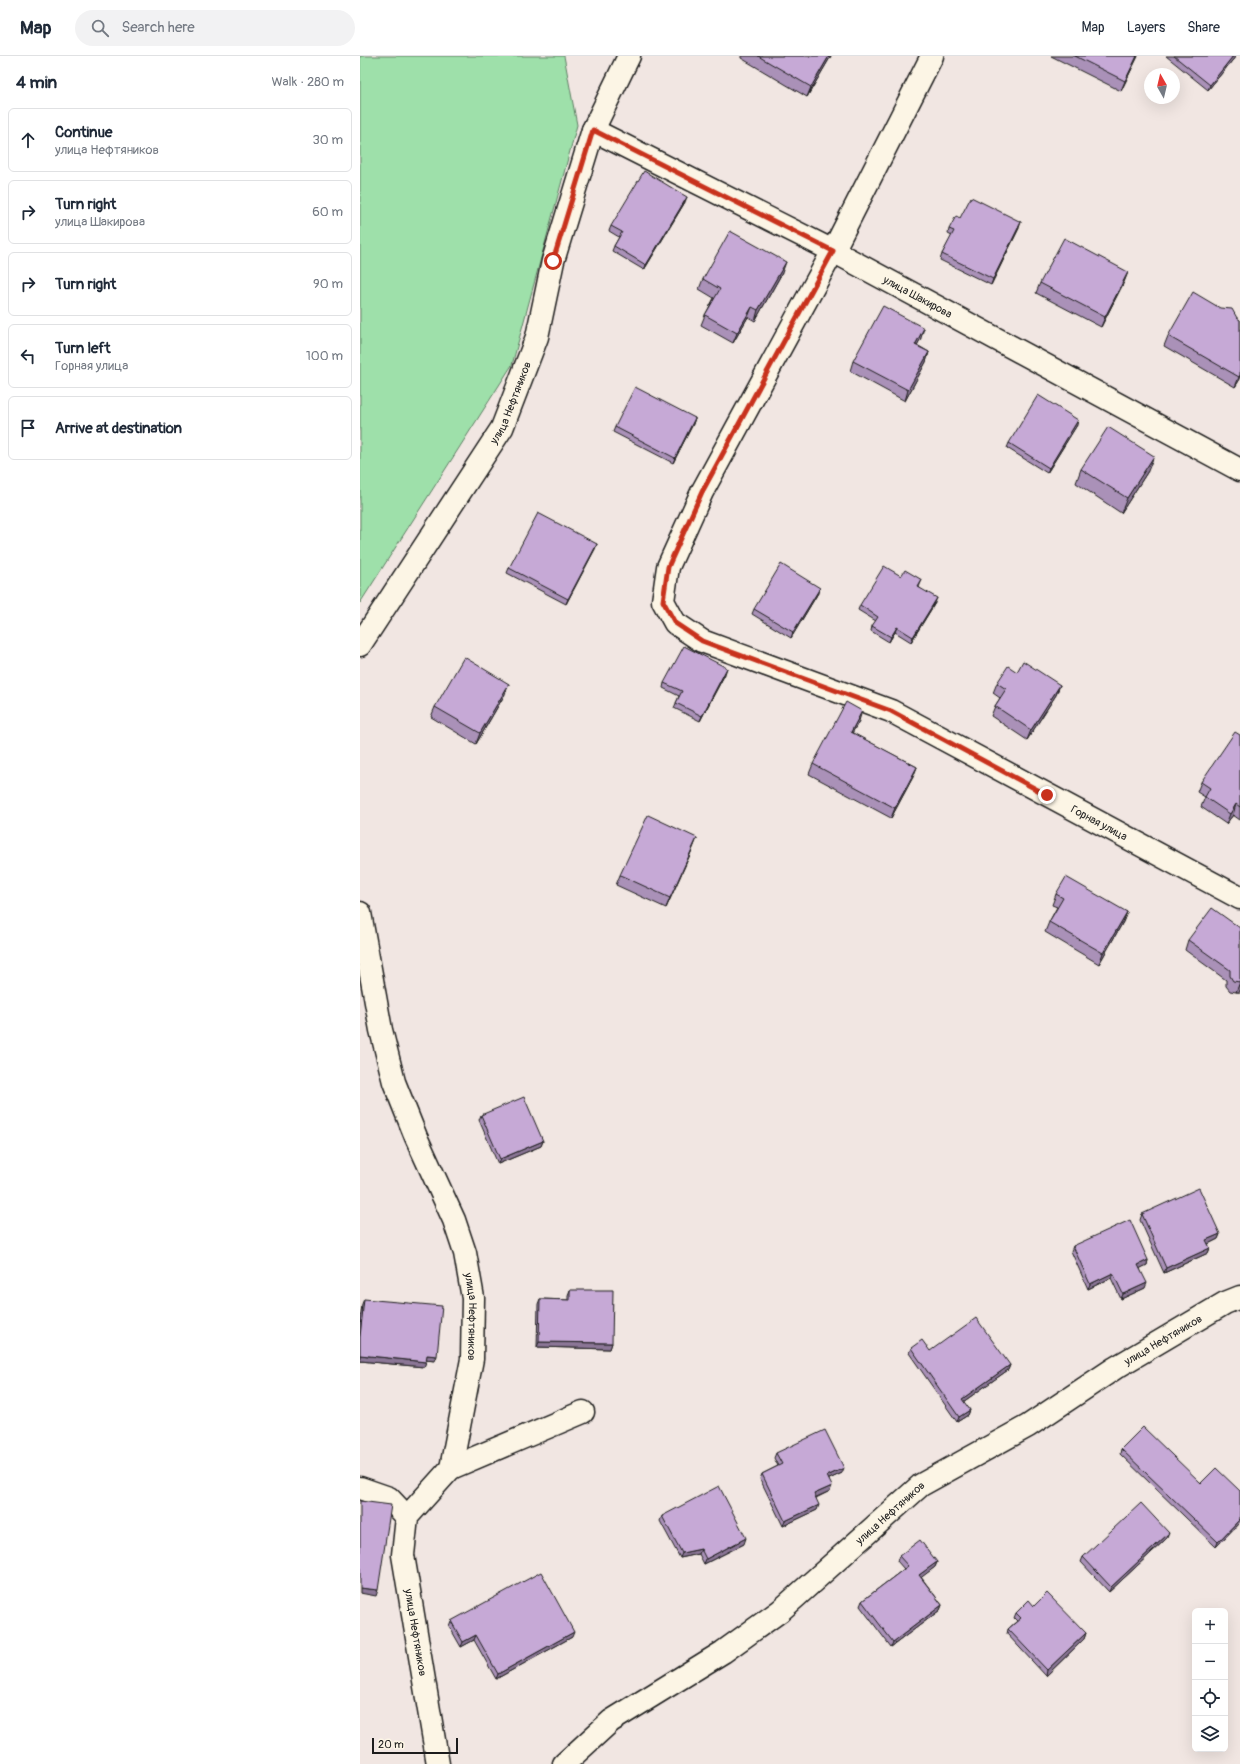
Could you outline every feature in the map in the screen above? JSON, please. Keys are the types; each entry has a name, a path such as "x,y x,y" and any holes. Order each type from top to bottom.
{"street":[{"name":"улица Нефтяников","path":"360,645 502,428 537,337 553,261 593,130 629,56"},
{"path":"833,251 932,56"},
{"name":"улица Шакирова","path":"593,130 833,251 1240,470"},
{"name":"Горная улица","path":"833,251 702,492 668,567 663,601 675,623 702,641 891,711 1240,898"},
{"name":"улица Нефтяников","path":"360,913 381,1030 394,1082 416,1137 454,1220 465,1253 473,1298 472,1359 451,1468"},
{"name":"улица Нефтяников","path":"564,1764 611,1721 724,1652 780,1611 921,1485 1028,1426 1115,1368 1225,1303 1240,1297"},
{"path":"360,1488 389,1498 407,1517 451,1468 583,1412"},
{"name":"улица Нефтяников","path":"407,1517 403,1555 438,1764"}],"green space":[{"path":"360,56 564,56 577,125 512,365 360,603"}],"building":[{"path":"758,56 829,56 811,87"},
{"path":"1075,56 1137,56 1125,81"},
{"path":"1174,56 1233,56 1210,85"},
{"path":"644,171 687,197 646,265 614,246 622,232 611,226"},
{"path":"971,197 1021,222 993,279 942,254 954,231 949,229 956,216 960,218"},
{"path":"730,231 786,262 758,310 752,307 737,333 705,315 720,289 703,279"},
{"path":"1064,238 1128,272 1105,317 1040,283"},
{"path":"1193,292 1220,308 1232,309 1237,318 1240,320 1239,377 1168,336"},
{"path":"883,306 924,328 915,345 929,352 908,390 853,361"},
{"path":"635,387 695,418 675,458 615,427"},
{"path":"1038,395 1078,420 1049,468 1009,443"},
{"path":"1108,427 1154,456 1127,498 1081,469"},
{"path":"538,513 597,544 568,599 509,568"},
{"path":"781,564 820,588 793,632 754,609"},
{"path":"884,566 901,576 905,570 922,580 918,587 937,598 913,637 897,627 891,637 872,626 878,617 860,605"},
{"path":"684,646 727,668 702,716 676,703 682,691 664,683"},
{"path":"464,657 509,684 480,733 435,707"},
{"path":"1023,661 1060,685 1031,730 995,706 1006,689 997,683 1008,666 1017,672"},
{"path":"846,702 862,711 851,732 917,767 895,808 813,764"},
{"path":"1235,732 1240,735 1240,807 1236,804 1230,814 1205,797 1210,788 1201,782"},
{"path":"648,815 697,838 670,898 620,875"},
{"path":"1066,877 1127,912 1103,953 1049,922 1063,898 1056,894"},
{"path":"1212,908 1240,928 1240,982 1233,981 1230,976 1230,970 1188,940"},
{"path":"524,1097 543,1141 500,1159 481,1115"},
{"path":"1199,1188 1220,1234 1206,1240 1210,1248 1166,1268 1142,1214"},
{"path":"1130,1220 1148,1260 1138,1265 1147,1283 1123,1294 1113,1273 1090,1284 1073,1246"},
{"path":"570,1290 613,1290 612,1343 539,1342 540,1299 570,1300"},
{"path":"364,1299 442,1306 437,1356 427,1355 426,1362 360,1355 360,1337"},
{"path":"976,1318 1010,1365 962,1399 970,1410 959,1417 911,1348 922,1340 930,1351"},
{"path":"1143,1427 1201,1483 1216,1468 1240,1491 1240,1519 1218,1542 1121,1449"},
{"path":"825,1430 844,1468 827,1476 832,1486 814,1494 819,1505 785,1521 762,1474 782,1464 776,1453"},
{"path":"719,1486 746,1538 706,1559 701,1549 682,1553 662,1516"},
{"path":"360,1501 391,1505 378,1590 360,1588"},
{"path":"1141,1503 1169,1533 1111,1587 1083,1557"},
{"path":"920,1540 937,1562 919,1575 942,1605 893,1642 862,1601 908,1566 899,1556"},
{"path":"541,1572 574,1632 498,1674 476,1635 463,1642 451,1621"},
{"path":"1047,1593 1086,1633 1047,1670 1008,1629 1021,1618 1016,1613 1029,1600 1034,1606"}],"route":[{"path":"553,261 593,130 833,251 702,492 668,567 663,601 675,623 702,641 891,711 1047,795"}]}
